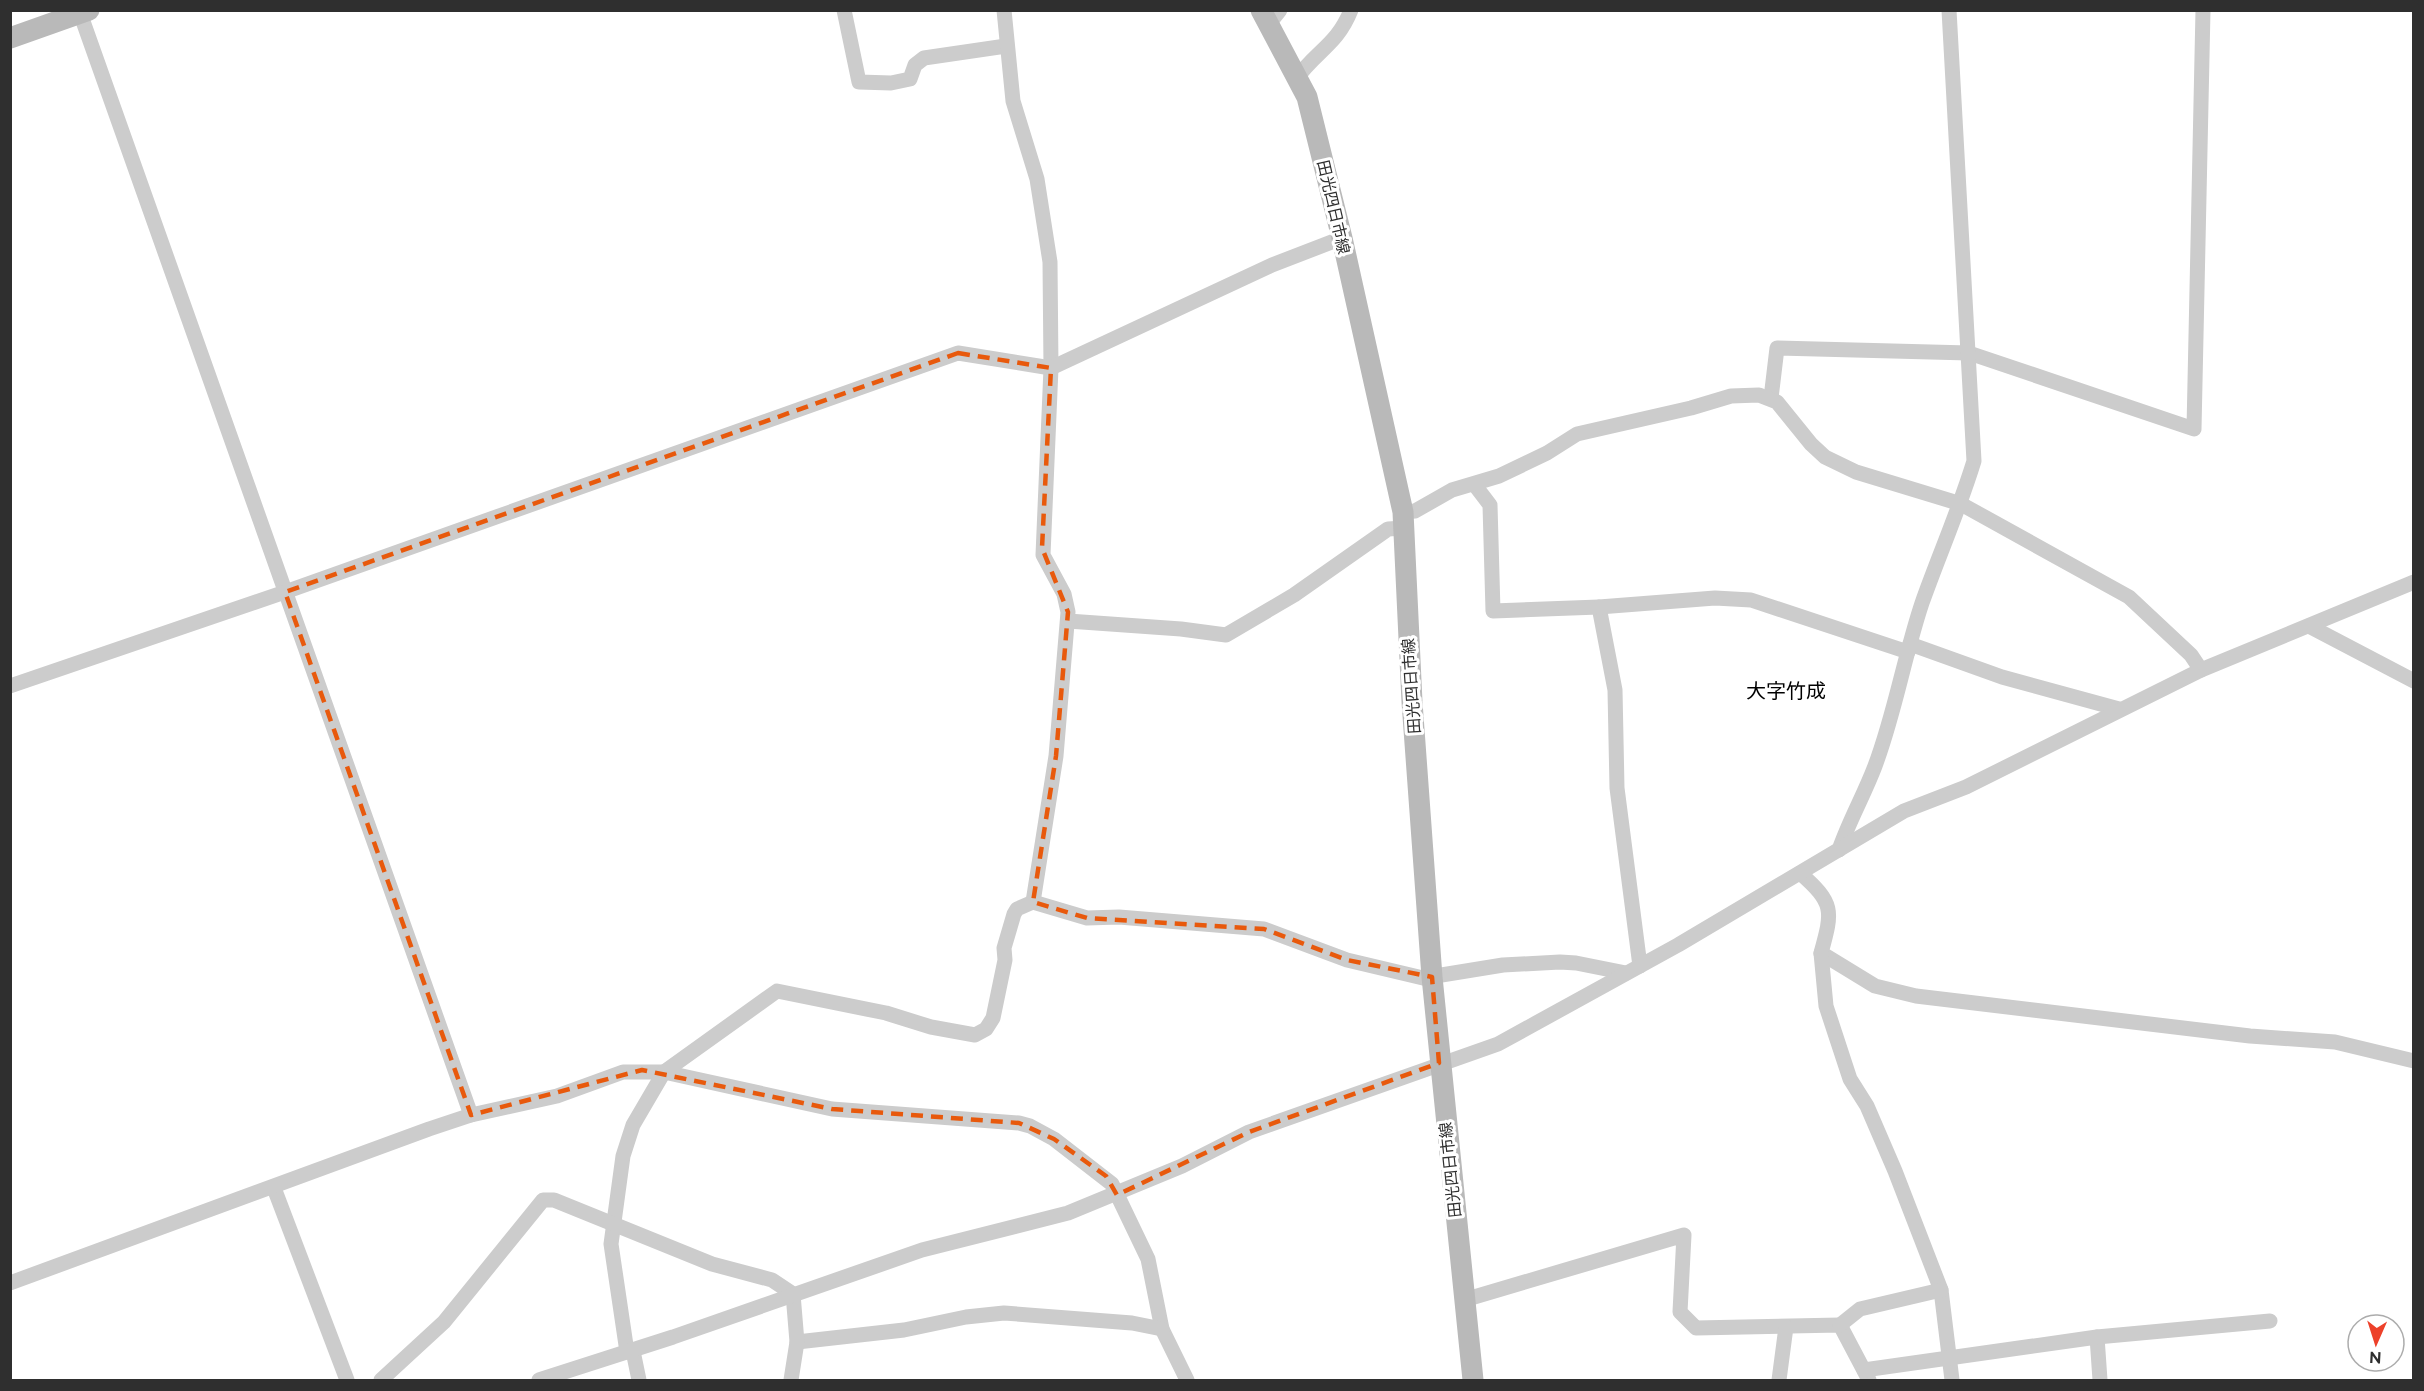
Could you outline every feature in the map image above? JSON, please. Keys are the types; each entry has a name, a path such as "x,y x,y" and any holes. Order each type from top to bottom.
{"main road":[{"path":"10,38 83,12"},
{"name":"田光四日市線","path":"1269,15 1296,79 1307,97 1342,238 1403,520 1411,691 1432,977 1473,1380"}],"street":[{"path":"844,10 859,82 900,82 910,78 915,64 924,58 1006,46"},
{"path":"1004,10 1013,101 1037,179 1050,262 1051,368 1042,548 1046,562 1064,594 1068,621 1056,756 1033,902"},
{"path":"1296,79 1310,60 1336,40 1351,10"},
{"path":"1839,850 1889,726 1922,603 1961,504 1974,461 1949,10"},
{"path":"1771,398 1777,348 1969,353 2194,429 2203,10"},
{"path":"83,12 285,592 471,1115"},
{"path":"10,686 285,592 958,354 1051,368 1272,265 1342,238"},
{"path":"1068,621 1181,629 1226,635 1294,595 1388,529 1452,490 1474,484 1548,453 1567,439 1592,429 1691,408 1747,393 1771,398 1784,408 1811,444 1825,457 1856,472 1961,504 2129,597 2191,655 2201,670"},
{"path":"1474,484 1490,505 1493,611 1599,607 1715,597 1751,600 2002,677 2119,709"},
{"path":"539,1380 630,1352 922,1250 1068,1213 1117,1195 1182,1166 1249,1132 1498,1044 1587,997 1904,812 1966,788 2119,709 2201,670 2414,582"},
{"path":"1599,607 1615,690 1617,788 1633,969"},
{"path":"2309,626 2414,681"},
{"path":"1800,873 1822,893 1828,909 1829,925 1821,953 1826,1006 1850,1079 1867,1106 1941,1290 1948,1358 1953,1380"},
{"path":"639,1380 630,1352 611,1257 623,1156 633,1125 664,1072 777,991 886,1013 931,1027 975,1035 986,1029 993,1018 1005,960 1004,948 1014,914 1017,909 1033,902 1087,918 1119,917 1264,929 1347,960 1432,977 1503,965 1560,962 1633,969"},
{"path":"1821,953 1875,986 1916,996 2250,1036 2335,1042 2414,1061"},
{"path":"10,1283 471,1115 557,1096 623,1072 664,1072 832,1109 1030,1126 1054,1140 1106,1176 1124,1204 1148,1259 1162,1329 1187,1380"},
{"path":"274,1188 347,1380"},
{"path":"381,1380 444,1322 543,1200 554,1200 712,1264 772,1280 794,1294"},
{"path":"1464,1300 1684,1235 1680,1312 1696,1328 1840,1324 1860,1309 1941,1290"},
{"path":"791,1380 797,1342 794,1294"},
{"path":"797,1342 904,1330 966,1317 1004,1313 1132,1323 1162,1329"},
{"path":"1840,1324 1867,1375 1948,1358 2097,1337 2270,1321"},
{"path":"1779,1380 1786,1327"},
{"path":"2097,1337 2100,1380"}],"highlighted area":[{"path":"958,353 1051,368 1042,548 1068,612 1056,756 1033,902 1087,918 1264,929 1347,960 1432,977 1439,1063 1249,1132 1117,1195 1106,1176 1054,1139 1019,1123 832,1109 642,1070 471,1115 285,592"}],"district":[{"name":"大字竹成","path":"1786,691"}]}
